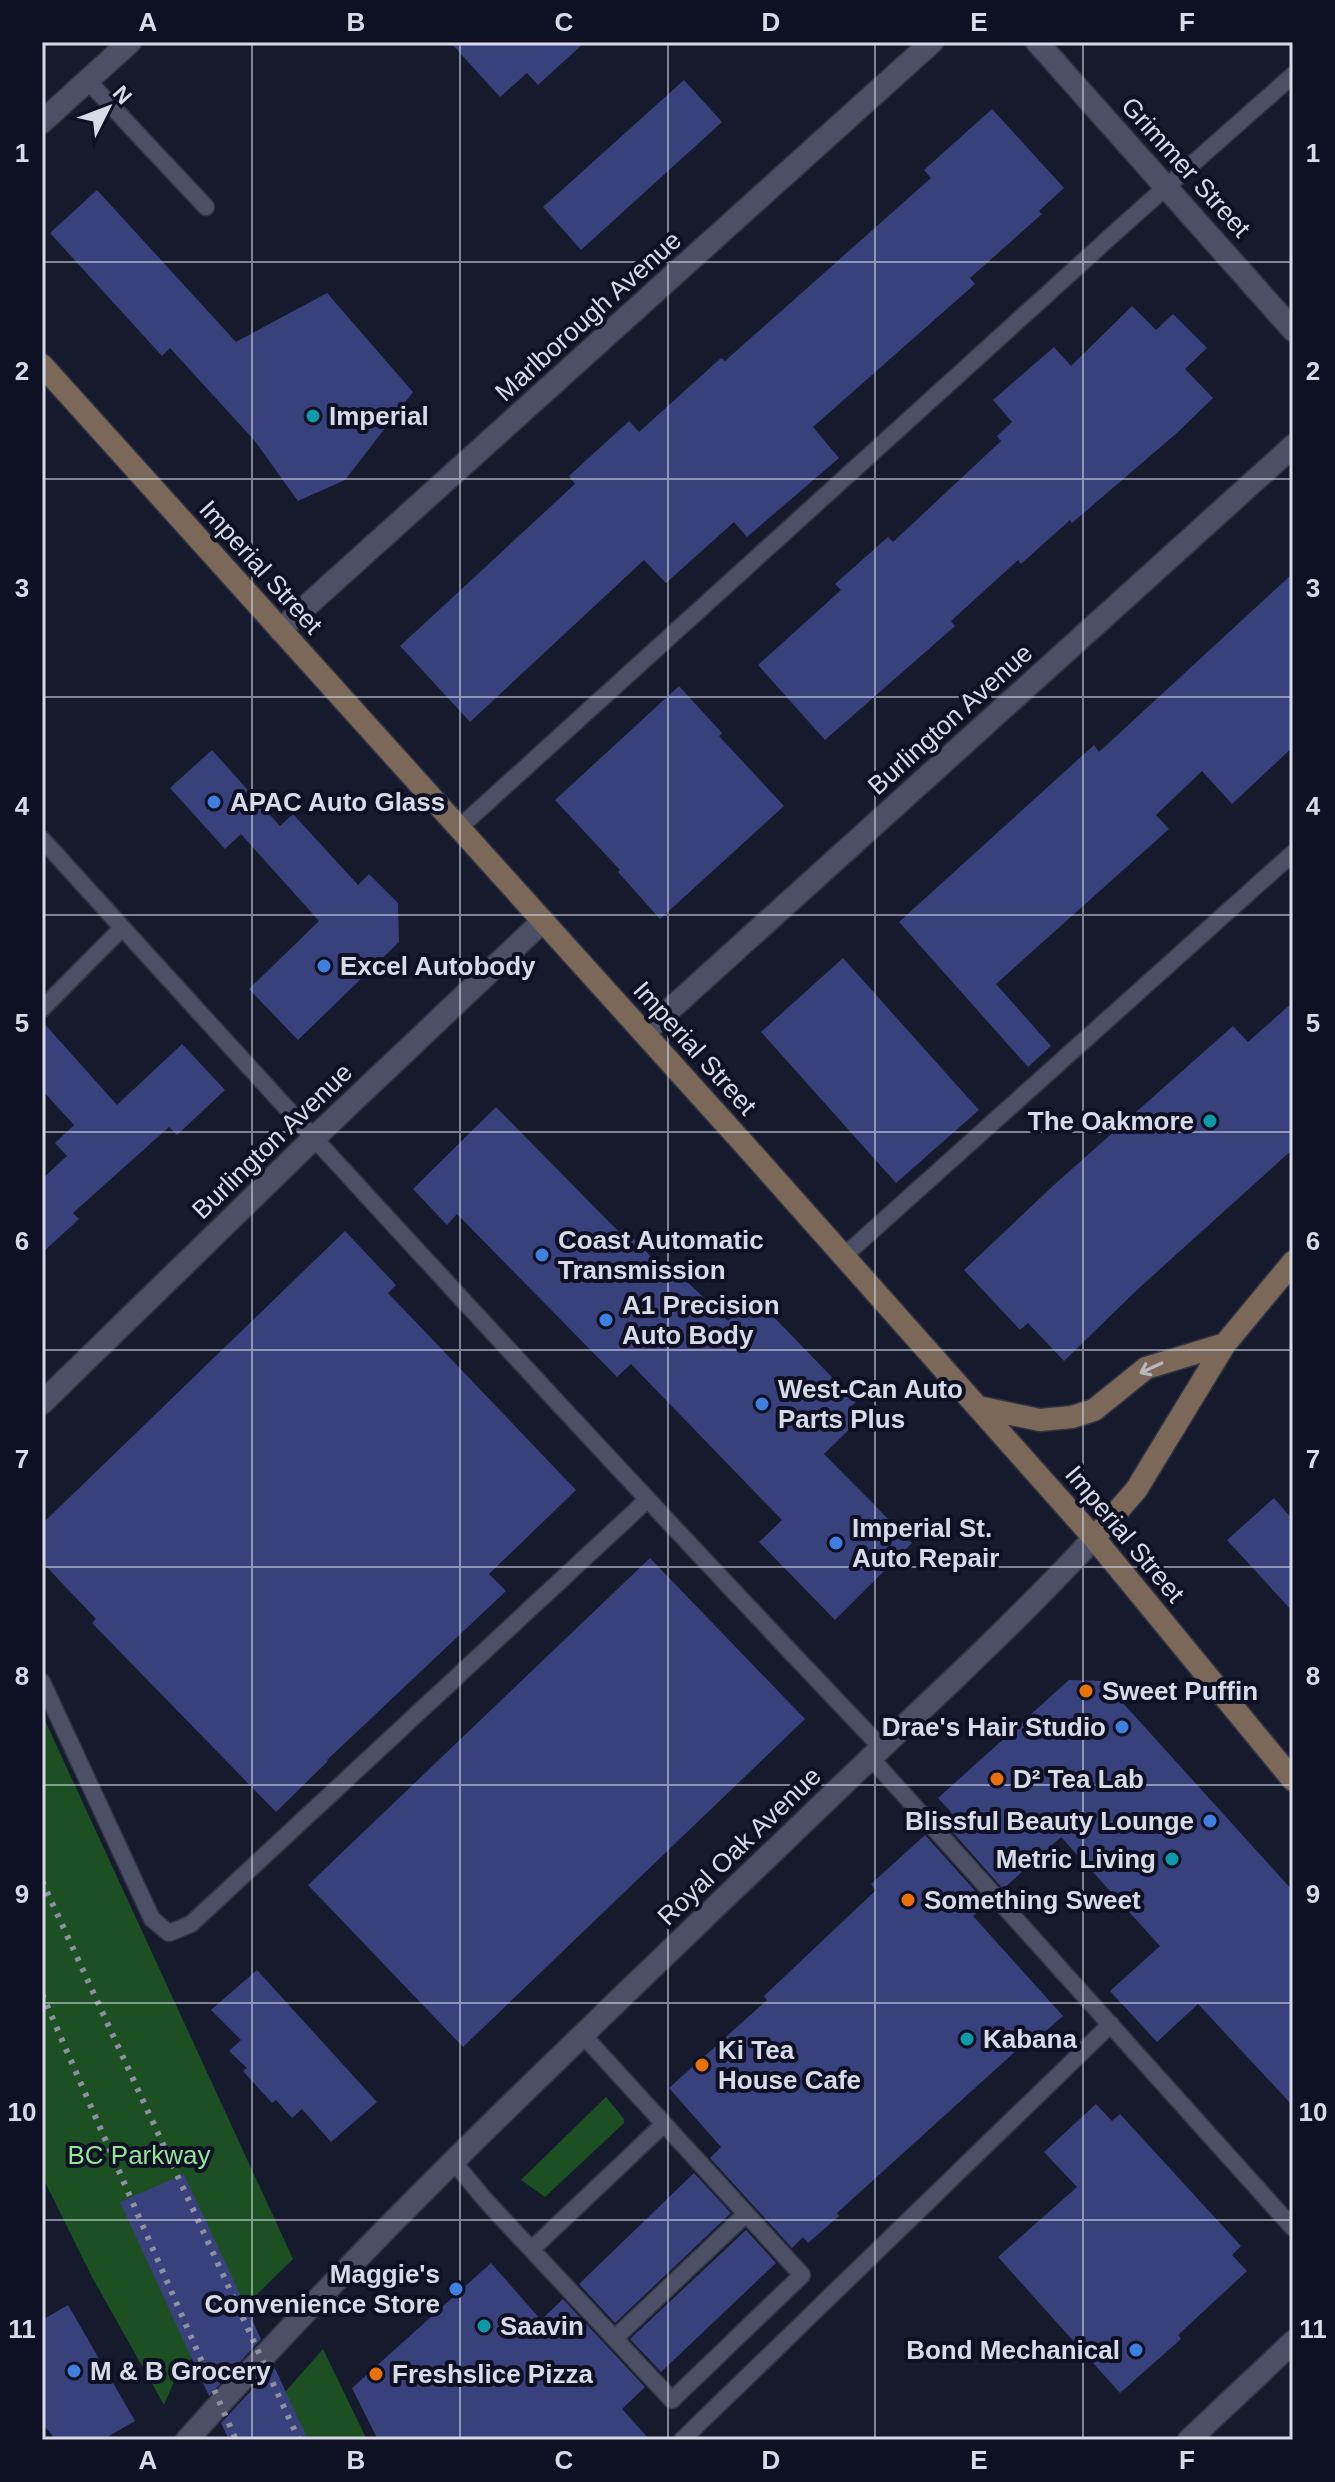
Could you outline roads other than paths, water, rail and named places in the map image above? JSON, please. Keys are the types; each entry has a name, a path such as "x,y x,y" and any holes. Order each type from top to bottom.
{"main road":[{"name":"Imperial Street","path":"42,365 460,827 1094,1538 1293,1780"},
{"name":"Royal Oak Avenue","path":"1094,1538 1136,1490 1225,1344 1293,1262"},
{"path":"978,1407 1040,1420 1072,1417 1094,1410 1146,1368 1225,1344"}],"street":[{"path":"42,122 130,42"},
{"name":"Marlborough Avenue","path":"280,630 932,42"},
{"name":"Grimmer Street","path":"1037,42 1293,330"},
{"name":"Burlington Avenue","path":"644,1033 1293,446"},
{"name":"Burlington Avenue","path":"42,1403 543,921"},
{"name":"Royal Oak Avenue","path":"187,2440 351,2262 452,2160 1051,1584 1094,1538"},
{"path":"1189,2440 1293,2342"}],"lane":[{"path":"460,827 1293,75"},
{"path":"87,80 206,207"},
{"path":"42,839 876,1753 1293,2228"},
{"path":"844,1256 1293,853"},
{"path":"42,1009 122,928"},
{"path":"42,1682 152,1919 169,1933 180,1930 191,1924 647,1500"},
{"path":"682,2440 1111,2024"},
{"path":"452,2160 487,2202 672,2400 802,2275 583,2035"},
{"path":"532,2249 664,2124"},
{"path":"615,2338 746,2214"}],"railway":[{"path":"42,1881 299,2440"},
{"path":"42,1994 236,2440"}],"place":[{"name":"Imperial","path":"313,416"},
{"name":"APAC Auto Glass","path":"214,802"},
{"name":"Excel Autobody","path":"324,966"},
{"name":"The Oakmore","path":"1210,1121"},
{"name":"Coast Automatic Transmission","path":"542,1255"},
{"name":"A1 Precision Auto Body","path":"606,1320"},
{"name":"West-Can Auto Parts Plus","path":"762,1404"},
{"name":"Imperial St. Auto Repair","path":"836,1543"},
{"name":"Sweet Puffin","path":"1086,1691"},
{"name":"Drae's Hair Studio","path":"1122,1727"},
{"name":"D² Tea Lab","path":"997,1779"},
{"name":"Blissful Beauty Lounge","path":"1210,1821"},
{"name":"Metric Living","path":"1172,1859"},
{"name":"Something Sweet","path":"908,1900"},
{"name":"Kabana","path":"967,2039"},
{"name":"Ki Tea House Cafe","path":"702,2065"},
{"name":"Maggie's Convenience Store","path":"456,2289"},
{"name":"Saavin","path":"484,2326"},
{"name":"Bond Mechanical","path":"1136,2350"},
{"name":"M & B Grocery","path":"74,2371"},
{"name":"Freshslice Pizza","path":"376,2374"}],"park label":[{"name":"BC Parkway","path":"139,2155"}]}
